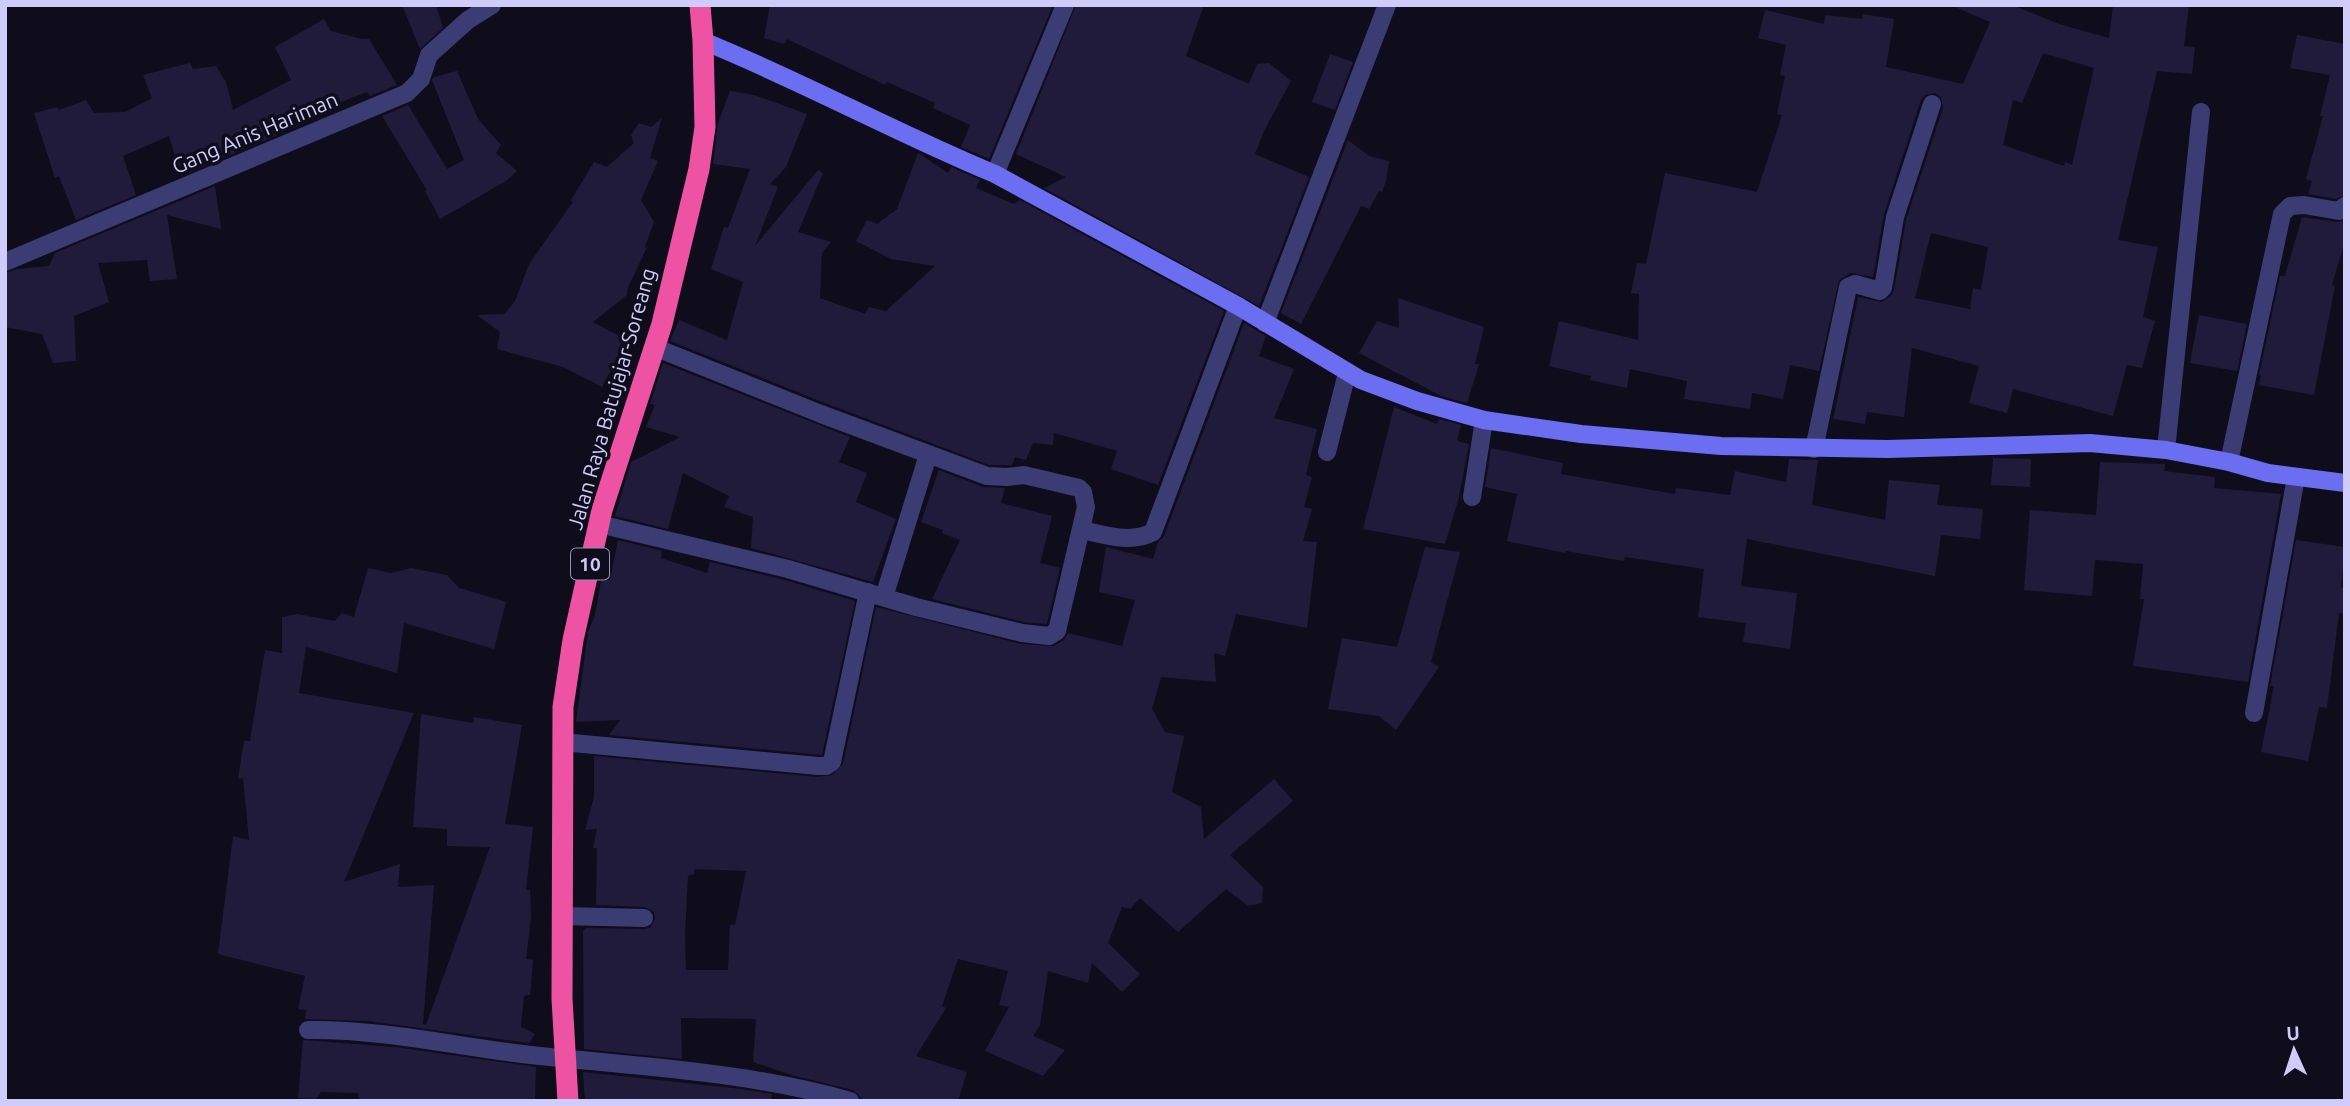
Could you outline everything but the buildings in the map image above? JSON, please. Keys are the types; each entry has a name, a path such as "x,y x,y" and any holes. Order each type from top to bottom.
{"highway":[{"name":"Jalan Raya Batujajar-Soreang","path":"568,1101 563,916 563,707 573,640 599,524 662,324 699,169 705,127 700,5"}],"street":[{"name":"Gang Anis Hariman","path":"5,262 407,93 421,79 429,55 468,20 492,5"},
{"path":"995,174 1065,5"},
{"path":"1265,323 1387,5"},
{"path":"703,40 766,66 953,157 995,174 1238,306 1347,373 1417,401 1484,420 1650,442 1814,449 2090,443 2166,450 2229,461 2268,473 2345,483"},
{"path":"1814,449 1849,287 1855,284 1880,291 1883,288 1895,217 1932,104"},
{"path":"2166,450 2201,112"},
{"path":"2229,461 2282,214 2290,206 2304,205 2339,211 2345,206"},
{"path":"1082,530 1121,538 1139,538 1153,532 1238,306"},
{"path":"599,524 788,569 1009,629 1049,636 1057,631 1086,507 1083,492 1079,488 1024,475 987,476 654,347"},
{"path":"1327,452 1347,373"},
{"path":"1472,497 1484,420"},
{"path":"562,742 830,765 876,594 928,455"},
{"path":"2254,713 2296,477"},
{"path":"563,916 645,918"},
{"path":"308,1030 369,1033 733,1077 810,1089 850,1101"}]}
